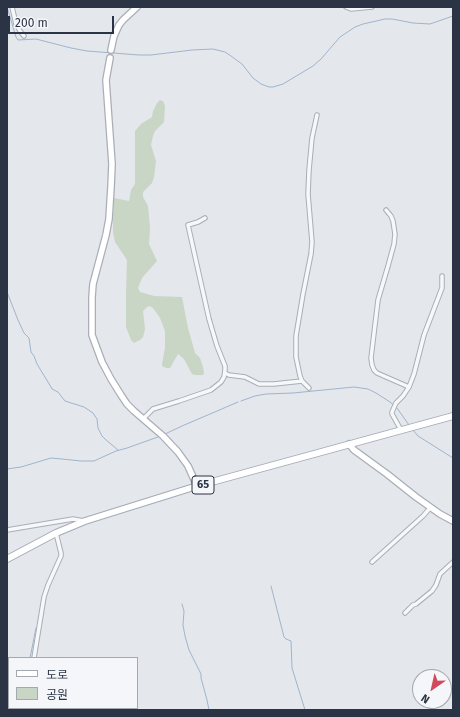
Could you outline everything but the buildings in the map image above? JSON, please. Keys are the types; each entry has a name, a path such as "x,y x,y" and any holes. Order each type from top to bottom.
{"main road":[{"path":"111,50 114,36 119,25 137,7"},
{"path":"110,58 106,80 112,164 111,187 107,230 93,284 92,332 99,354 111,379 127,404 178,452 188,466 197,486"},
{"name":"65","path":"7,559 56,532 85,521 197,486 453,416"},
{"path":"349,444 354,450 430,508 453,521"}],"street":[{"path":"12,7 16,24 24,36"},
{"path":"346,7 351,9 372,7"},
{"path":"309,388 302,381 300,376 296,357 296,336 311,254 312,242 308,176 312,138 317,115"},
{"path":"386,210 393,221 395,234 394,244 378,300 371,358 372,365 377,373 409,387"},
{"path":"143,419 153,409 211,390 221,382 225,373 209,319 188,225 205,218"},
{"path":"403,430 392,414 393,409 409,387 414,374 424,335 442,288 442,276"},
{"path":"225,373 245,377 259,384 302,381"},
{"path":"372,562 430,508"},
{"path":"7,530 61,520 85,521"},
{"path":"34,657 44,597 50,579 61,556 56,532"},
{"path":"405,613 432,591 440,574 453,562"}],"green space":[{"path":"160,100 163,101 165,106 164,122 155,131 151,145 156,161 154,177 152,183 143,192 143,197 148,206 150,228 149,244 157,261 142,278 138,288 140,292 154,296 182,297 188,328 195,353 200,358 203,367 203,375 192,374 184,359 178,354 170,368 162,366 165,348 165,331 160,318 153,308 149,306 143,311 145,329 143,337 140,340 134,343 131,340 126,327 127,260 115,242 113,232 114,198 129,201 131,190 135,184 135,131 141,124 152,117 153,111"}],"waterway":[{"path":"7,7 18,40 36,39 87,51 139,55 213,49 225,52 231,56 242,64 253,78 261,84 269,87 283,84 313,66 340,37 355,27 385,19 430,24 453,16"},
{"path":"7,292 24,333 29,338 31,352 52,389 58,392 65,401 84,407 93,413 97,419 98,428 102,436 118,450"},
{"path":"241,401 266,394 354,387 368,389 390,402 397,408 409,425"},
{"path":"165,434 238,402"},
{"path":"413,430 418,436 453,458"},
{"path":"7,469 21,467 51,458 94,461 116,451 158,437"},
{"path":"271,586 284,637 291,641 292,668 305,710"},
{"path":"182,604 184,611 183,625 185,636 189,650 201,674 209,710"},
{"path":"30,657 36,628"}]}
